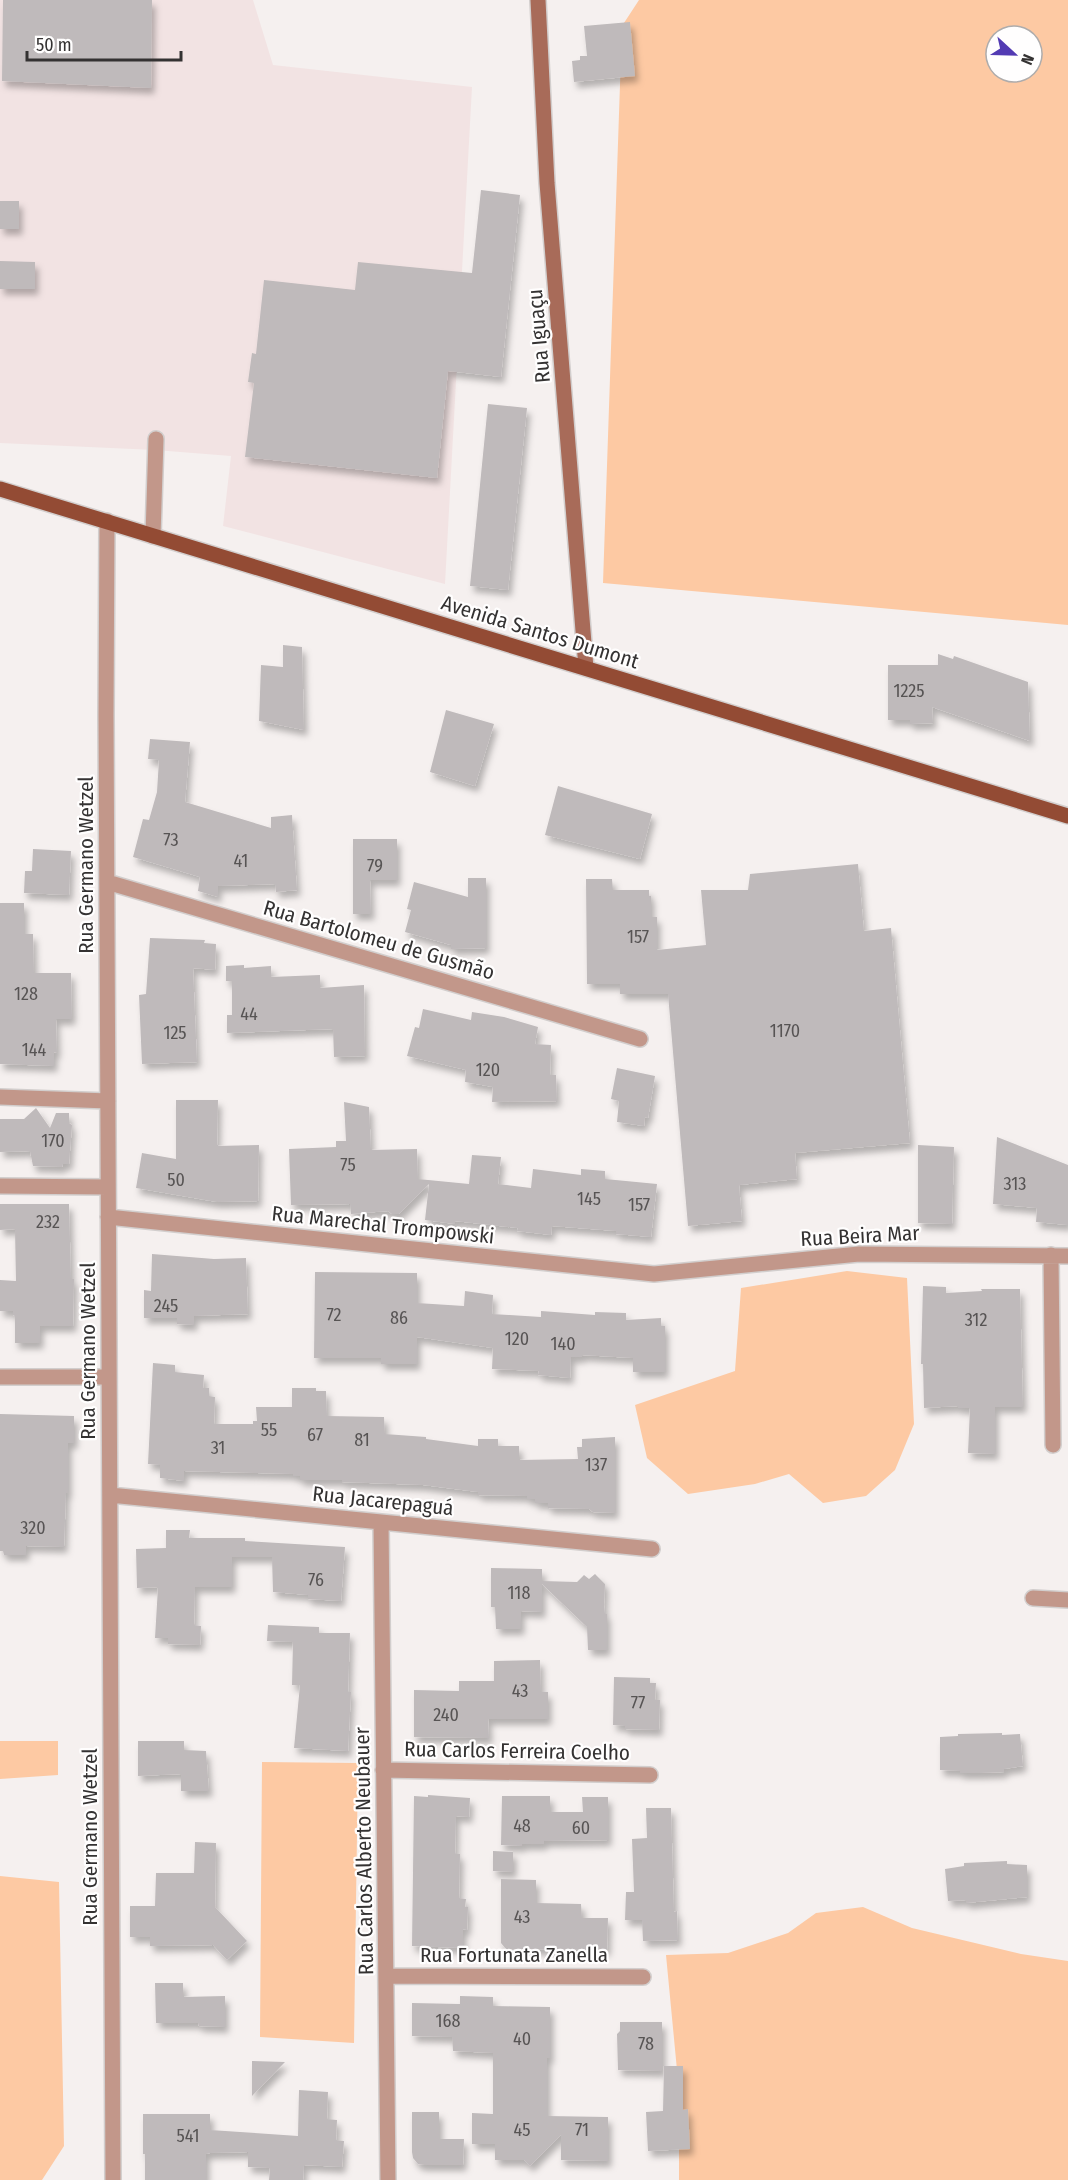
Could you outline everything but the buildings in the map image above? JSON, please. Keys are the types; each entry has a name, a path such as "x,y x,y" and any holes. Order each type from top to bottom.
{"main road":[{"name":"Avenida Santos Dumont","path":"0,489 1068,816"}],"street":[{"name":"Rua Iguaçu","path":"538,0 547,183 586,668"},
{"path":"153,536 156,439"},
{"name":"Rua Germano Wetzel","path":"107,521 106,882 113,2180"},
{"name":"Rua Bartolomeu de Gusmão","path":"106,882 640,1039"},
{"path":"0,1097 108,1101"},
{"path":"0,1186 108,1187"},
{"name":"Rua Marechal Trompowski","path":"108,1217 654,1274"},
{"name":"Rua Beira Mar","path":"654,1274 859,1254 1068,1256"},
{"path":"1051,1256 1053,1445"},
{"path":"0,1377 109,1377"},
{"name":"Rua Jacarepaguá","path":"110,1495 652,1549"},
{"name":"Rua Carlos Alberto Neubauer","path":"381,1522 388,2180"},
{"path":"1033,1598 1068,1600"},
{"name":"Rua Carlos Ferreira Coelho","path":"384,1770 650,1775"},
{"name":"Rua Fortunata Zanella","path":"386,1976 643,1977"}],"shaded area":[{"path":"0,0 253,0 273,65 472,87 445,584 223,526 231,456 0,443"},
{"path":"639,0 1068,0 1068,625 603,583 622,26"},
{"path":"847,1271 907,1278 914,1424 895,1470 866,1496 823,1503 789,1474 755,1484 688,1494 647,1458 635,1405 735,1371 741,1288"},
{"path":"0,1741 58,1741 58,1775 0,1779"},
{"path":"262,1762 358,1763 354,2043 260,2037"},
{"path":"0,1876 59,1882 64,2146 42,2180 0,2180"},
{"path":"863,1907 912,1928 1021,1954 1068,1961 1068,2180 679,2180 679,2091 666,1955 728,1953 788,1933 816,1913"}]}
